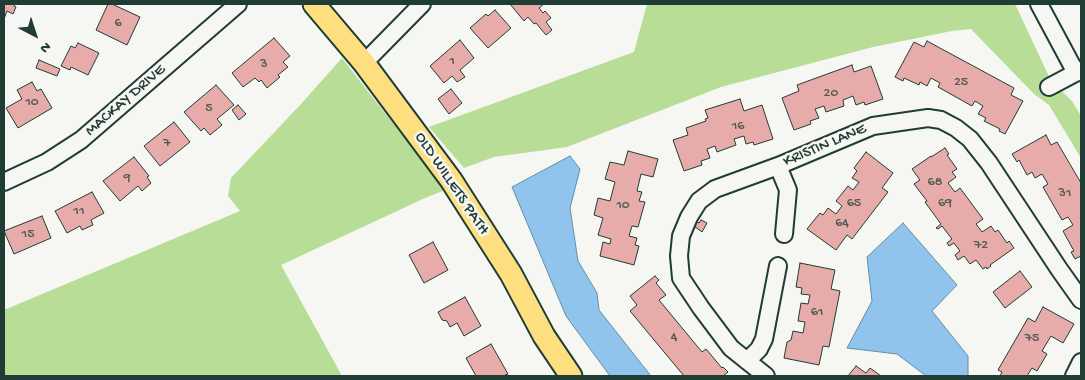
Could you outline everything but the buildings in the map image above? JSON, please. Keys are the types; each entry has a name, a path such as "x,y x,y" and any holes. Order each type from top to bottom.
{"main road":[{"name":"OLD WILLETS PATH","path":"314,4 364,63 451,180 511,274 544,336 571,376"}],"street":[{"name":"MACKAY DRIVE","path":"4,182 47,162 81,140 238,4"},
{"path":"364,63 422,4"},
{"path":"1039,4 1079,72 1049,87"},
{"name":"KRISTIN LANE","path":"766,376 731,348 681,278 680,236 699,201 715,190 873,126 928,118 941,120 956,128 970,140 989,163 1081,300"},
{"path":"778,166 788,190 784,234"},
{"path":"747,361 759,349 764,339 778,266"},
{"path":"1074,376 1081,362"}],"green space":[{"path":"647,4 1015,4 1051,81 1072,101 1081,116 1081,158 1049,105 1034,94 971,29 873,47 721,87 567,147 494,157 464,168 429,127 634,52"},
{"path":"342,58 445,190 281,265 342,376 4,376 4,310 240,211 228,196 231,178"}],"water":[{"path":"570,156 580,169 570,208 578,261 597,293 599,310 651,376 610,376 566,316 512,187"},
{"path":"903,223 957,285 932,311 968,356 968,376 926,376 897,354 847,348 872,301 867,257"}]}
